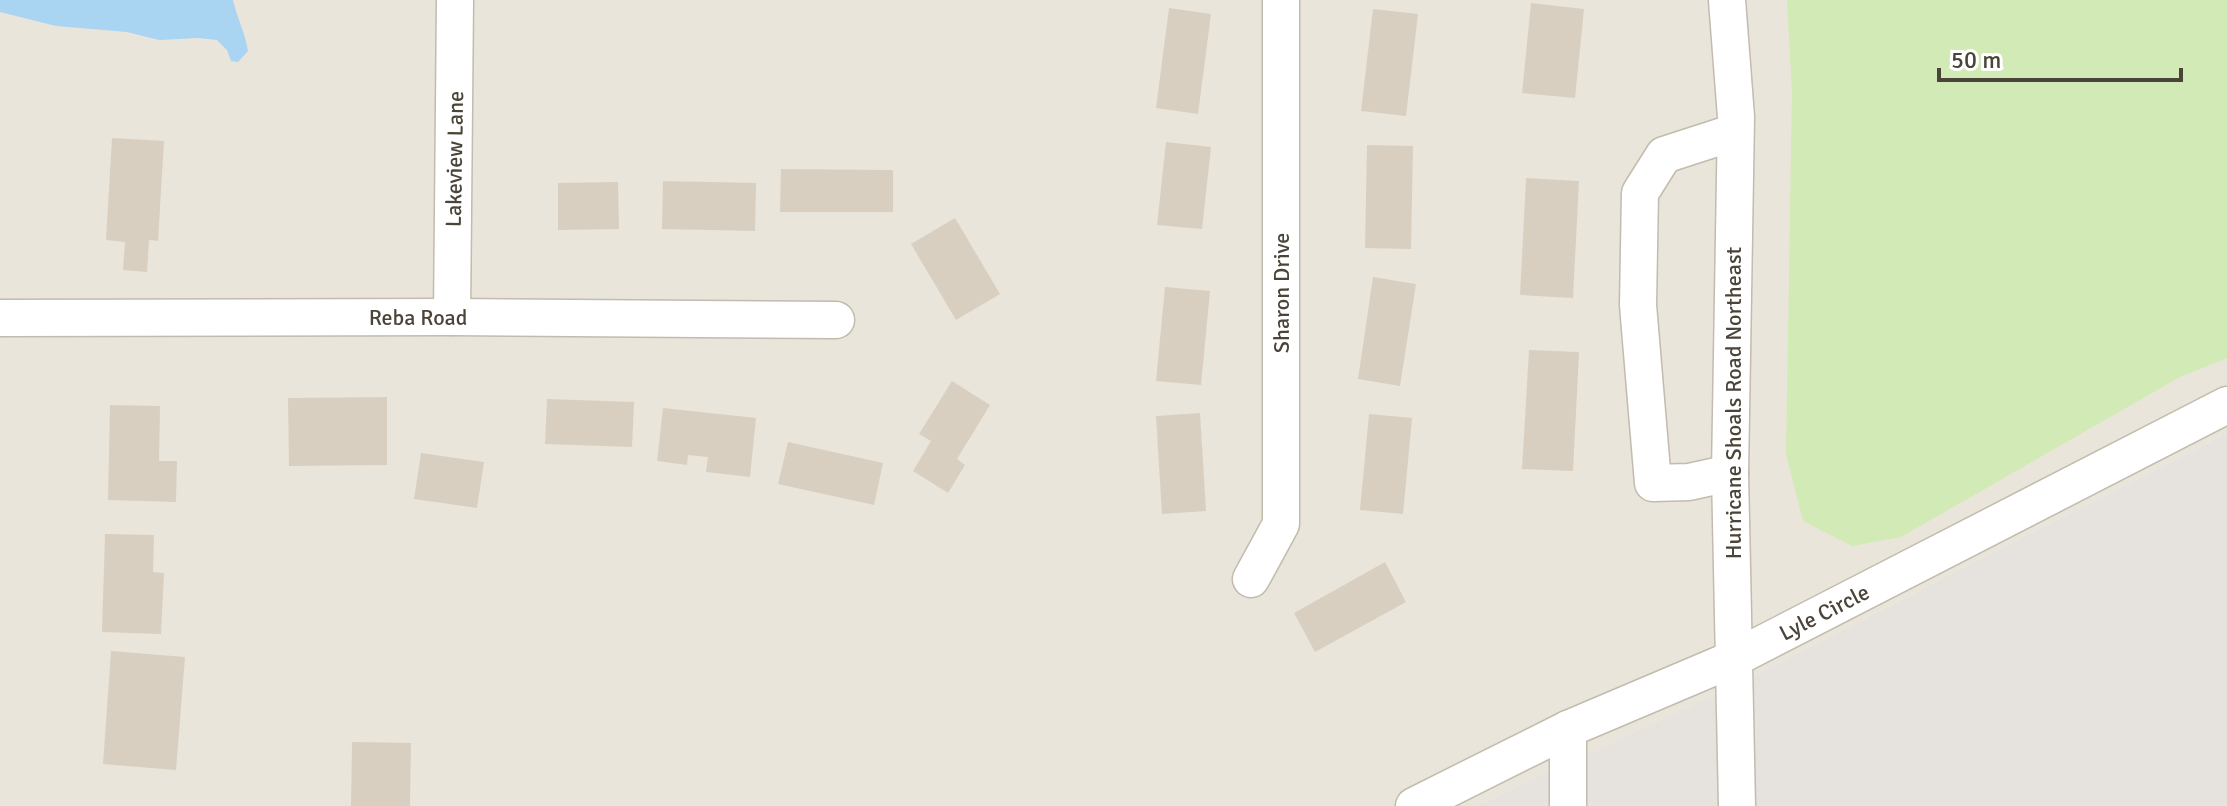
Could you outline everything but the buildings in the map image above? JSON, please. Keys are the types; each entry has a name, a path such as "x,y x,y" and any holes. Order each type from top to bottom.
{"street":[{"name":"Lakeview Lane","path":"452,317 455,0"},
{"name":"Sharon Drive","path":"1251,579 1281,524 1281,0"},
{"name":"Hurricane Shoals Road Northeast","path":"1727,0 1735,132 1730,473 1737,806"},
{"path":"1730,473 1689,482 1653,483 1638,305 1640,193 1664,155 1735,132"},
{"name":"Reba Road","path":"0,318 836,320"},
{"name":"Lyle Circle","path":"1414,806 1568,729 1733,659 2227,405"},
{"path":"1568,729 1568,806"}],"shaded area":[{"path":"0,0 2227,0 2227,433 1735,685 1476,806 0,806"},
{"path":"2227,433 2227,806 1476,806 1735,685"}],"green space":[{"path":"1787,0 2227,0 2227,358 2180,377 1901,537 1852,546 1803,521 1786,454 1792,92"}],"water":[{"path":"0,0 233,0 248,51 238,62 231,61 227,50 217,40 159,40 127,32 56,26 0,12"}]}
